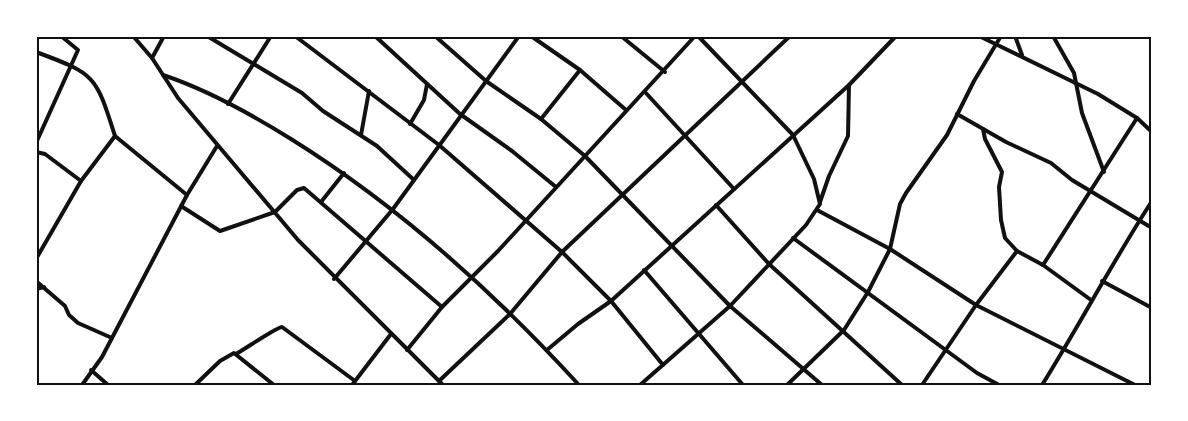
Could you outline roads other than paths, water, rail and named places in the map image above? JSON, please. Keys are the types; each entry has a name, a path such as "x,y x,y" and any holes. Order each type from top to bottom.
{"street":[{"path":"36,143 78,50 61,36"},
{"path":"133,36 152,58 178,98 274,212 334,278 443,385"},
{"path":"152,58 164,36"},
{"path":"207,36 302,93 377,146 414,180"},
{"path":"228,104 271,36"},
{"path":"296,36 439,145 562,252 611,300 663,365"},
{"path":"375,36 460,114 512,151 556,187"},
{"path":"436,36 486,81 541,119 585,156 624,194 730,306 822,385"},
{"path":"334,278 393,208 460,114 519,36"},
{"path":"531,36 580,70 626,110"},
{"path":"621,36 665,72"},
{"path":"407,350 442,307 526,220 626,110 665,72 696,36 792,135 814,179 820,204"},
{"path":"439,381 510,314 562,252 683,135 741,84 790,36"},
{"path":"547,350 611,300 792,135 850,85 896,36"},
{"path":"979,36 1077,83 1137,118 1152,132"},
{"path":"787,385 844,330 868,292 890,249 900,204 943,142 1001,36"},
{"path":"1015,36 1023,56"},
{"path":"1053,36 1068,61 1077,83 1082,113 1096,146 1104,172"},
{"path":"36,52 72,65 97,86 115,136 187,195"},
{"path":"541,119 580,70"},
{"path":"163,75 193,84 268,125 344,173 393,208 472,276 547,350 579,385"},
{"path":"410,124 420,107 427,84"},
{"path":"640,385 730,306 817,210 829,176 848,136 850,85"},
{"path":"360,135 369,92"},
{"path":"645,92 734,189"},
{"path":"957,114 1051,163 1072,180 1093,190 1152,228"},
{"path":"1043,265 1093,190 1137,118"},
{"path":"983,129 988,146 1002,172 1000,195 1001,220 1005,238 1017,250 1043,265 1091,300"},
{"path":"36,259 82,181 115,136"},
{"path":"82,385 102,357 181,206 217,146"},
{"path":"36,152 45,154 82,181"},
{"path":"321,202 344,173"},
{"path":"181,206 220,231 274,212 300,188 308,190 442,307"},
{"path":"1042,385 1065,348 1102,280 1152,201"},
{"path":"716,205 769,264 844,330 902,385"},
{"path":"817,210 890,249 976,305 1065,348 1135,385"},
{"path":"793,238 978,373 999,385"},
{"path":"922,385 976,305 1017,250"},
{"path":"644,270 743,385"},
{"path":"1102,280 1152,308"},
{"path":"36,281 65,306 72,318 91,330 112,338"},
{"path":"36,289 44,287"},
{"path":"195,385 227,355 236,354 262,340 276,328 282,327 354,383 391,334"},
{"path":"236,354 274,385"},
{"path":"91,370 108,385"}]}
